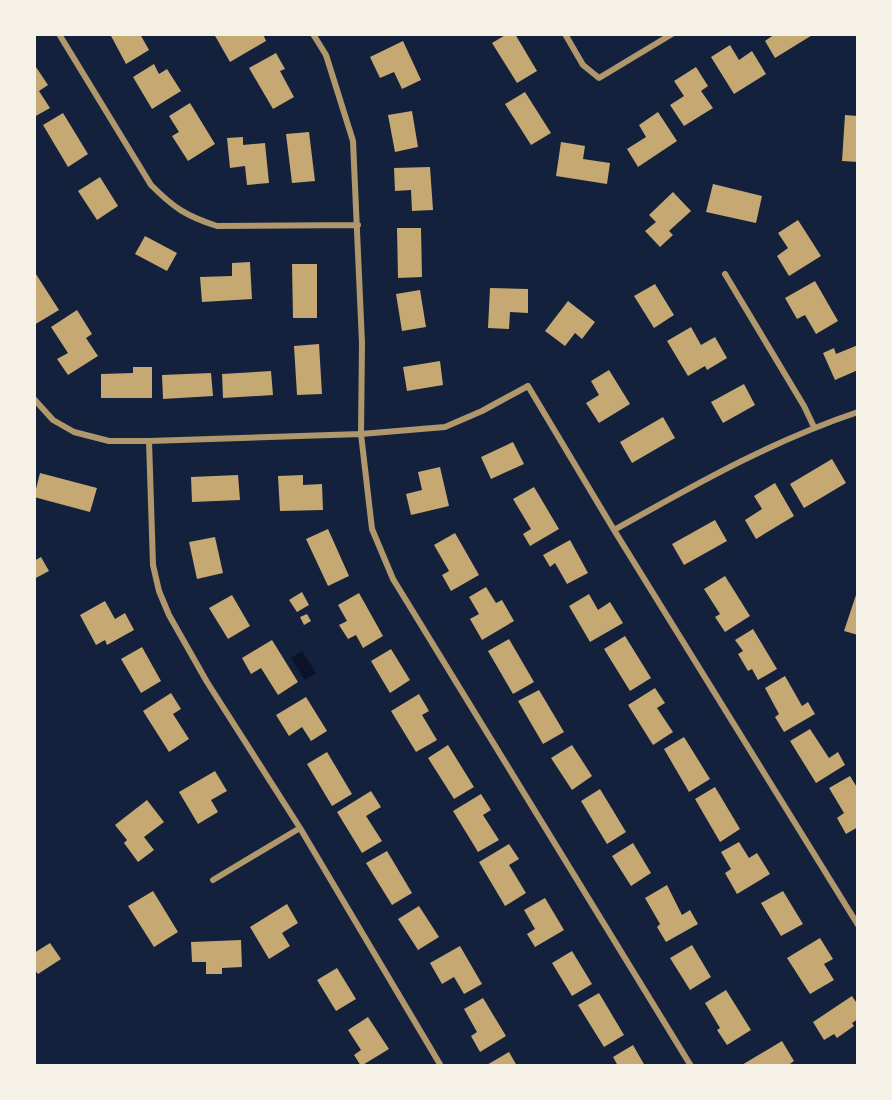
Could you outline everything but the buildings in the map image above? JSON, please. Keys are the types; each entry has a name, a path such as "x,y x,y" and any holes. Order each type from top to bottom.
{"street":[{"path":"59,34 151,185 172,206 196,219 217,226 358,225"},
{"path":"313,34 326,55 353,141 362,343 361,434 372,529 393,579 691,1065"},
{"path":"565,34 583,65 599,78 672,34"},
{"path":"725,274 804,406 813,427"},
{"path":"34,399 53,420 74,432 109,441 149,441 361,434 445,427 482,411 528,386 614,530 858,925"},
{"path":"614,530 724,468 813,427 858,412"},
{"path":"149,441 153,565 159,591 169,615 207,682 300,828 441,1065"},
{"path":"213,880 300,828"}],"water":[{"path":"302,651 316,673 305,680 291,658"}]}
